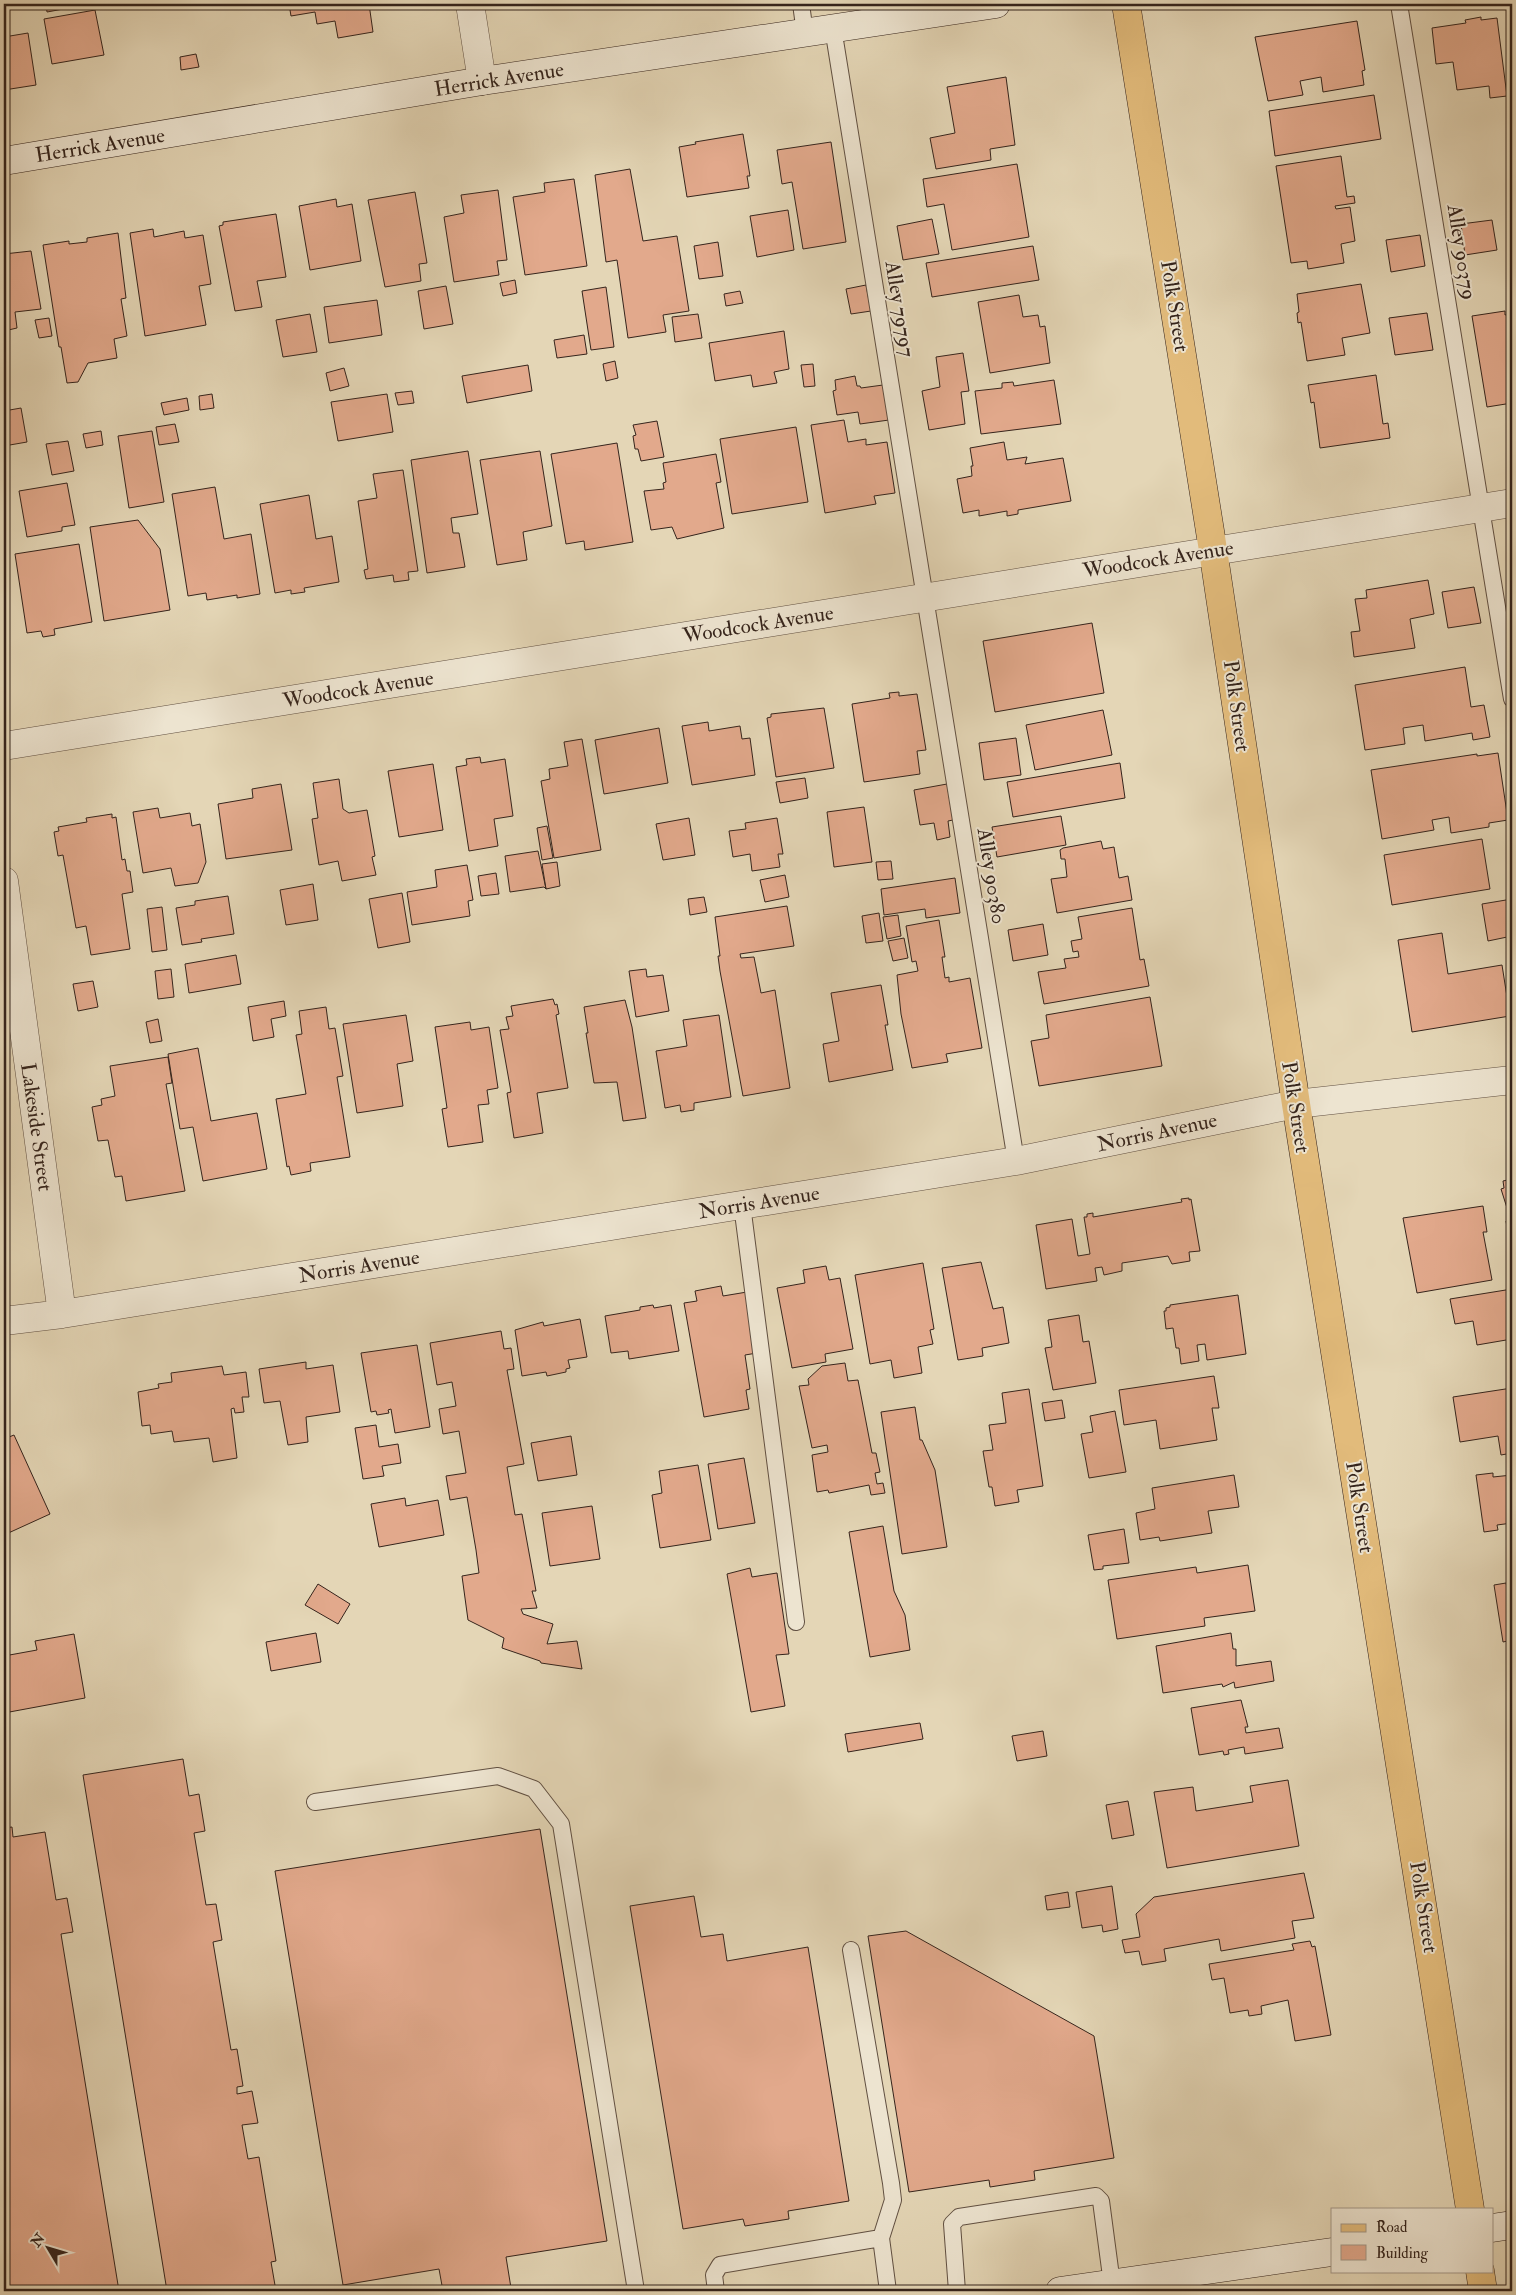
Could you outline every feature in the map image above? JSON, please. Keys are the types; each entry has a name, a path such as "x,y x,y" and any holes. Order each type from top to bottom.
{"main road":[{"name":"Polk Street","path":"1126,4 1213,550 1296,1104 1470,2208"},
{"path":"1480,2272 1484,2291"}],"street":[{"path":"470,4 482,81"},
{"name":"Herrick Avenue","path":"4,161 482,81 996,4"},
{"name":"Woodcock Avenue","path":"4,746 1512,503"},
{"name":"Lakeside Street","path":"4,881 62,1314"},
{"name":"Norris Avenue","path":"4,1321 62,1314 1016,1161 1296,1104 1512,1080"},
{"path":"1494,2228 1512,2225"},
{"path":"1060,2291 1112,2284 1162,2284 1331,2252"}],"lane":[{"path":"801,4 805,33"},
{"name":"Alley 90379","path":"1399,4 1483,508 1512,699"},
{"name":"Alley 79797","path":"833,28 926,597"},
{"name":"Alley 90380","path":"926,597 1016,1161"},
{"path":"742,1205 796,1622"},
{"path":"315,1802 498,1776 534,1789 561,1824 636,2291"},
{"path":"851,1950 891,2183 892,2200 881,2238 888,2291"},
{"path":"957,2291 952,2224 959,2217 1096,2196 1101,2201 1112,2284"},
{"path":"716,2291 714,2275 720,2265 881,2238"}],"building":[{"path":"46,4 85,4 85,5 47,12"},
{"path":"289,4 369,4 373,32 338,38 335,21 317,24 315,12 291,16"},
{"path":"95,10 104,55 52,64 44,19"},
{"path":"1481,17 1481,20 1497,18 1507,96 1490,98 1489,86 1457,90 1453,62 1436,64 1432,28 1466,23 1465,20"},
{"path":"1357,21 1365,70 1362,71 1364,85 1323,92 1321,77 1300,81 1303,95 1268,101 1255,37"},
{"path":"28,33 36,85 4,90 4,37"},
{"path":"196,54 199,67 181,70 180,57"},
{"path":"1006,77 1015,145 990,149 991,160 936,169 930,138 955,133 947,87"},
{"path":"1374,95 1381,139 1275,156 1269,111"},
{"path":"743,134 750,176 747,176 749,188 687,197 679,147 696,144 695,142"},
{"path":"831,142 846,242 803,249 792,182 782,184 777,150"},
{"path":"1341,156 1347,197 1354,196 1355,203 1335,206 1336,209 1350,207 1355,241 1341,244 1344,263 1308,269 1307,261 1291,263 1276,166"},
{"path":"1017,164 1029,237 952,250 944,204 927,207 923,179"},
{"path":"630,169 643,241 677,236 689,311 663,315 666,332 628,338 617,260 606,262 595,175"},
{"path":"574,179 587,266 525,275 513,197 545,192 544,183"},
{"path":"498,190 507,260 497,261 499,275 454,282 444,217 464,213 461,195"},
{"path":"415,192 427,263 419,264 421,281 385,287 368,200"},
{"path":"336,199 337,207 352,204 361,261 310,270 299,206"},
{"path":"788,210 794,250 757,257 750,216"},
{"path":"276,214 286,277 257,281 262,307 235,311 219,226 223,225 223,222"},
{"path":"932,219 939,254 903,260 897,226"},
{"path":"1492,220 1497,250 1465,255 1461,224"},
{"path":"153,229 154,237 184,231 185,238 203,235 211,284 199,286 206,325 145,336 130,233"},
{"path":"118,233 126,298 121,299 127,336 114,339 117,358 88,363 78,382 67,383 61,347 59,347 43,245 69,241 69,244 87,242 87,238"},
{"path":"1420,235 1425,266 1391,272 1386,240"},
{"path":"718,242 723,276 699,279 694,246"},
{"path":"1512,242 1512,272 1508,243"},
{"path":"1033,246 1039,280 932,297 926,263"},
{"path":"31,251 41,309 15,312 17,328 4,331 4,254"},
{"path":"515,280 517,293 503,296 500,283"},
{"path":"1361,284 1370,333 1342,338 1345,355 1307,361 1301,322 1298,323 1297,294"},
{"path":"866,285 871,311 851,314 846,289"},
{"path":"446,286 453,324 424,329 418,291"},
{"path":"606,287 614,347 591,350 582,291"},
{"path":"740,291 743,303 726,306 724,294"},
{"path":"1019,295 1023,317 1038,315 1040,327 1045,326 1050,363 990,373 978,302"},
{"path":"377,300 382,335 329,343 324,307"},
{"path":"1505,311 1505,315 1512,313 1512,403 1487,407 1472,316"},
{"path":"1427,313 1433,350 1395,355 1389,318"},
{"path":"310,314 317,352 283,357 276,320"},
{"path":"698,314 702,338 675,342 672,317"},
{"path":"49,318 52,336 39,338 35,320"},
{"path":"784,331 789,369 774,372 777,383 753,387 751,375 715,381 709,343"},
{"path":"584,335 587,354 557,358 554,340"},
{"path":"963,353 969,391 961,392 965,424 929,430 922,391 940,387 936,357"},
{"path":"615,361 618,378 606,381 603,364"},
{"path":"813,364 815,386 804,387 801,365"},
{"path":"528,365 532,391 467,403 462,376"},
{"path":"344,368 349,386 330,391 326,373"},
{"path":"1376,375 1383,424 1388,423 1390,438 1320,448 1314,402 1311,403 1308,385"},
{"path":"855,376 857,386 861,388 883,385 889,420 860,424 858,412 837,415 833,391 836,390 835,380"},
{"path":"1054,380 1061,424 981,434 975,391 1002,388 1002,383 1013,382 1014,386"},
{"path":"412,391 414,403 398,405 395,393"},
{"path":"212,394 214,408 200,410 199,396"},
{"path":"387,394 393,432 338,441 331,402"},
{"path":"187,398 189,410 164,415 161,403"},
{"path":"21,408 27,442 4,446 4,411"},
{"path":"844,420 848,442 866,439 866,445 887,442 895,493 874,496 876,504 825,513 811,425"},
{"path":"657,421 664,457 641,461 638,449 635,449 633,436 636,435 633,425"},
{"path":"175,424 179,442 159,445 156,427"},
{"path":"796,427 808,502 732,514 720,439"},
{"path":"101,431 103,445 86,448 83,434"},
{"path":"152,431 164,502 129,508 118,436"},
{"path":"68,441 74,471 52,475 46,444"},
{"path":"1004,442 1007,460 1027,457 1025,464 1063,458 1071,501 1018,510 1018,514 1007,516 1007,511 979,516 979,510 963,513 957,479 972,476 971,466 973,466 970,448"},
{"path":"617,443 633,542 585,550 584,541 566,544 551,454"},
{"path":"468,451 478,514 451,518 453,533 459,533 465,567 427,573 411,460"},
{"path":"540,451 552,526 523,532 527,560 497,565 480,460"},
{"path":"716,454 721,482 716,483 724,528 677,539 672,527 651,530 644,491 664,489 663,483 666,482 663,463"},
{"path":"403,470 418,571 408,572 409,580 394,582 393,575 366,579 364,570 368,569 358,501 377,498 373,474"},
{"path":"67,483 75,525 62,527 62,531 27,537 19,491"},
{"path":"215,487 224,539 251,534 260,594 237,598 237,595 207,600 206,593 188,596 172,494"},
{"path":"309,495 316,539 332,536 339,582 304,588 305,592 291,594 291,590 275,593 260,504"},
{"path":"138,520 160,549 170,610 104,621 90,527"},
{"path":"79,544 92,622 54,629 55,635 43,637 41,631 27,633 15,554"},
{"path":"1428,580 1434,614 1410,619 1415,648 1354,657 1351,632 1360,631 1355,599 1367,598 1366,590"},
{"path":"1474,587 1481,623 1448,628 1442,592"},
{"path":"1092,623 1104,693 995,712 983,641"},
{"path":"1465,667 1471,707 1484,705 1490,737 1473,740 1472,733 1425,741 1423,725 1403,728 1405,744 1365,750 1355,685"},
{"path":"899,692 899,696 917,694 926,750 917,751 920,774 864,782 852,704 890,698 889,693"},
{"path":"824,708 834,768 776,777 767,718 771,717 771,714"},
{"path":"1103,710 1112,755 1035,770 1026,725"},
{"path":"708,722 709,731 740,726 742,739 750,738 755,775 692,785 682,726"},
{"path":"659,728 668,783 604,794 595,740"},
{"path":"1016,738 1021,775 984,780 979,743"},
{"path":"582,739 601,850 554,858 541,781 550,779 549,769 568,766 564,742"},
{"path":"1498,753 1508,820 1489,823 1489,827 1451,833 1449,817 1432,820 1434,830 1382,839 1371,770 1477,754 1477,756"},
{"path":"480,757 481,763 505,759 513,816 494,819 498,846 469,851 456,767 467,765 466,759"},
{"path":"1120,763 1125,798 1013,817 1007,782"},
{"path":"433,764 443,830 399,837 388,771"},
{"path":"805,778 808,798 780,803 776,782"},
{"path":"339,779 343,809 349,813 367,810 375,856 372,857 376,875 342,881 338,861 319,865 312,819 318,818 313,783"},
{"path":"281,784 292,850 226,859 218,804 253,798 252,789"},
{"path":"947,784 953,820 948,821 950,837 937,840 934,823 920,825 914,790"},
{"path":"864,807 872,862 834,867 827,812"},
{"path":"158,808 160,818 190,813 192,826 200,824 206,862 198,883 175,886 171,868 143,873 133,812"},
{"path":"112,814 112,818 116,817 122,860 125,859 127,871 130,871 133,892 122,894 130,949 91,955 86,926 76,928 63,855 58,856 54,832 59,831 58,827 87,822 86,818"},
{"path":"1061,816 1066,845 997,857 992,827"},
{"path":"689,818 695,855 663,860 656,824"},
{"path":"777,818 783,854 778,854 780,867 752,871 750,854 733,857 729,831 746,829 745,823"},
{"path":"547,826 553,858 542,860 537,828"},
{"path":"1482,839 1490,889 1392,905 1384,855"},
{"path":"1101,841 1103,849 1114,847 1119,878 1128,876 1132,900 1057,913 1051,879 1067,877 1065,859 1061,859 1060,850"},
{"path":"538,851 546,889 544,887 510,892 505,856"},
{"path":"891,861 893,879 878,880 876,862"},
{"path":"557,862 560,886 546,889 542,864"},
{"path":"467,865 473,900 468,901 470,916 412,925 407,892 437,887 435,870"},
{"path":"496,873 499,894 481,896 478,876"},
{"path":"785,875 789,897 765,902 760,880"},
{"path":"955,878 960,913 926,918 925,909 884,915 881,889"},
{"path":"313,884 318,920 286,925 280,890"},
{"path":"402,893 410,942 378,948 369,899"},
{"path":"228,896 234,934 201,939 202,942 182,945 176,908 195,905 195,901"},
{"path":"704,897 707,912 690,915 688,899"},
{"path":"1512,899 1512,936 1488,941 1482,904"},
{"path":"787,906 794,946 740,954 741,958 754,957 761,993 775,990 790,1088 743,1096 720,971 715,917"},
{"path":"162,907 167,950 152,952 147,909"},
{"path":"1132,908 1140,960 1144,959 1149,986 1044,1004 1038,972 1066,968 1064,959 1079,957 1078,951 1073,952 1071,941 1082,939 1078,917"},
{"path":"879,913 883,941 866,943 862,916"},
{"path":"898,915 901,936 887,939 883,917"},
{"path":"939,920 945,957 942,957 945,978 949,977 949,982 970,978 982,1048 946,1054 948,1062 912,1068 901,1014 897,975 918,971 916,961 912,962 906,926"},
{"path":"1043,924 1048,955 1013,961 1008,930"},
{"path":"1442,933 1448,974 1502,965 1510,1016 1412,1032 1398,940"},
{"path":"904,938 908,958 893,961 888,941"},
{"path":"236,955 241,984 189,993 185,964"},
{"path":"171,969 174,997 158,999 155,971"},
{"path":"646,969 647,977 663,975 669,1011 636,1017 629,971"},
{"path":"93,981 98,1007 78,1011 73,984"},
{"path":"881,985 888,1025 885,1025 893,1070 829,1082 823,1044 839,1041 831,993"},
{"path":"1150,997 1162,1066 1039,1086 1031,1041 1049,1038 1046,1015"},
{"path":"553,999 555,1005 557,1004 559,1014 556,1015 568,1088 537,1093 543,1133 514,1138 507,1093 511,1092 500,1030 509,1029 506,1017 513,1016 511,1006"},
{"path":"625,1000 632,1027 646,1118 623,1121 617,1082 594,1083 584,1007"},
{"path":"284,1001 286,1016 271,1019 274,1037 253,1041 248,1007"},
{"path":"326,1007 329,1029 335,1028 343,1076 337,1077 350,1157 310,1163 311,1171 291,1175 289,1166 287,1167 276,1099 306,1094 296,1035 302,1034 299,1011"},
{"path":"406,1015 413,1061 397,1064 403,1106 357,1113 343,1024"},
{"path":"719,1015 731,1097 694,1103 694,1110 681,1112 680,1105 665,1108 656,1051 687,1046 683,1020"},
{"path":"158,1019 162,1041 150,1043 146,1022"},
{"path":"470,1022 471,1030 489,1027 498,1088 487,1090 489,1104 478,1105 483,1142 448,1147 442,1109 447,1108 435,1027"},
{"path":"198,1048 211,1121 257,1113 267,1169 203,1181 193,1127 180,1129 168,1054"},
{"path":"168,1057 172,1083 166,1084 185,1191 126,1201 122,1176 115,1177 108,1140 98,1141 92,1107 102,1105 101,1099 115,1096 110,1066"},
{"path":"1512,1179 1512,1207 1507,1208 1501,1189 1504,1188 1503,1181"},
{"path":"1189,1198 1189,1200 1191,1199 1200,1251 1189,1252 1190,1261 1172,1264 1168,1256 1122,1263 1122,1271 1104,1275 1102,1267 1095,1268 1097,1281 1046,1289 1036,1225 1072,1219 1078,1256 1090,1254 1084,1217 1087,1217 1087,1214 1093,1213 1093,1217 1182,1202 1181,1199"},
{"path":"1483,1206 1487,1232 1483,1232 1492,1280 1417,1293 1403,1218"},
{"path":"1512,1207 1512,1258 1506,1221 1509,1220 1507,1208"},
{"path":"981,1262 993,1309 1003,1307 1009,1343 982,1348 983,1356 958,1360 942,1268"},
{"path":"923,1263 934,1329 930,1330 933,1344 918,1347 922,1373 894,1378 891,1360 870,1364 855,1275"},
{"path":"826,1266 829,1280 840,1278 853,1349 825,1354 826,1362 792,1368 777,1288 805,1283 803,1270"},
{"path":"721,1286 723,1296 747,1292 757,1353 745,1355 750,1389 746,1390 749,1409 704,1417 684,1303 697,1301 695,1291"},
{"path":"1512,1289 1512,1339 1477,1345 1473,1321 1455,1324 1450,1299"},
{"path":"1238,1295 1246,1354 1207,1360 1205,1344 1197,1345 1199,1361 1181,1364 1179,1348 1176,1348 1173,1328 1166,1329 1164,1311 1166,1311 1166,1308 1170,1307 1170,1305"},
{"path":"653,1305 654,1308 671,1305 679,1351 629,1359 628,1351 611,1353 605,1316 640,1310 640,1307"},
{"path":"1079,1315 1083,1342 1089,1341 1096,1383 1053,1390 1045,1348 1052,1347 1048,1320"},
{"path":"580,1319 587,1357 568,1360 570,1368 566,1369 566,1372 547,1376 546,1372 522,1376 515,1330 543,1322 544,1326"},
{"path":"501,1331 504,1349 511,1348 514,1369 507,1370 524,1464 507,1467 515,1515 522,1514 536,1591 532,1591 537,1608 521,1609 523,1614 553,1624 547,1644 577,1641 582,1669 541,1663 540,1661 502,1648 504,1638 468,1620 462,1576 479,1573 476,1550 467,1497 450,1500 446,1476 466,1473 459,1431 443,1434 439,1409 456,1406 452,1382 437,1385 430,1343"},
{"path":"417,1345 430,1427 395,1433 391,1409 388,1410 389,1413 377,1415 376,1411 371,1412 361,1353"},
{"path":"306,1362 306,1369 333,1365 340,1412 306,1417 308,1442 288,1445 280,1401 264,1403 259,1369"},
{"path":"845,1363 848,1381 858,1380 872,1453 876,1453 880,1472 875,1473 877,1484 883,1483 885,1493 871,1495 869,1485 829,1493 828,1490 817,1492 812,1455 828,1452 827,1445 812,1448 799,1386 809,1385 808,1379 822,1366"},
{"path":"222,1366 224,1375 246,1372 249,1397 242,1397 244,1412 235,1413 234,1408 231,1409 237,1458 213,1462 209,1438 174,1442 172,1431 151,1434 150,1425 142,1426 138,1392 159,1388 158,1384 172,1382 171,1373"},
{"path":"1214,1376 1219,1408 1212,1408 1217,1440 1160,1449 1156,1420 1124,1425 1119,1390"},
{"path":"1512,1388 1512,1453 1501,1455 1498,1436 1460,1442 1453,1397"},
{"path":"1029,1389 1043,1486 1017,1490 1019,1502 995,1506 992,1487 989,1487 983,1451 993,1450 989,1425 1006,1423 1002,1393"},
{"path":"1062,1400 1065,1418 1045,1421 1042,1403"},
{"path":"915,1407 920,1440 922,1440 935,1470 947,1547 902,1554 881,1412"},
{"path":"1115,1411 1126,1472 1089,1478 1081,1434 1093,1432 1090,1416"},
{"path":"376,1425 379,1447 398,1444 401,1463 382,1466 384,1476 363,1479 355,1428"},
{"path":"14,1435 50,1514 4,1535 4,1439"},
{"path":"571,1436 577,1475 538,1481 531,1443"},
{"path":"744,1458 755,1523 718,1529 708,1464"},
{"path":"698,1465 711,1540 660,1548 652,1495 662,1493 659,1471"},
{"path":"1493,1473 1493,1477 1512,1475 1512,1523 1497,1525 1498,1530 1484,1532 1476,1475"},
{"path":"1234,1475 1239,1507 1208,1511 1212,1533 1160,1541 1159,1537 1140,1540 1136,1513 1155,1509 1152,1488"},
{"path":"405,1498 406,1506 438,1500 444,1535 379,1547 371,1504"},
{"path":"592,1506 600,1559 550,1566 542,1513"},
{"path":"883,1526 894,1591 905,1615 910,1650 870,1657 849,1532"},
{"path":"1124,1529 1129,1563 1103,1566 1103,1569 1094,1570 1088,1535"},
{"path":"1248,1565 1255,1611 1204,1618 1205,1626 1117,1639 1108,1580 1196,1567 1197,1573"},
{"path":"750,1568 752,1577 777,1573 789,1654 776,1655 785,1706 751,1712 727,1574"},
{"path":"1506,1583 1507,1588 1512,1587 1512,1640 1503,1642 1494,1585"},
{"path":"318,1584 350,1604 338,1624 305,1605"},
{"path":"316,1633 321,1662 271,1671 266,1642"},
{"path":"1231,1633 1233,1649 1236,1649 1236,1666 1271,1661 1274,1681 1235,1688 1234,1682 1223,1687 1222,1684 1163,1693 1156,1646"},
{"path":"74,1634 85,1698 4,1713 4,1656 37,1650 35,1641"},
{"path":"1241,1700 1248,1727 1245,1727 1246,1733 1279,1728 1283,1748 1245,1754 1244,1747 1228,1750 1229,1754 1224,1755 1223,1751 1199,1755 1191,1708"},
{"path":"920,1723 923,1739 848,1752 845,1734"},
{"path":"1043,1731 1047,1756 1017,1761 1012,1736"},
{"path":"183,1759 189,1796 199,1794 205,1831 194,1833 206,1905 216,1904 222,1940 213,1942 231,2050 237,2049 243,2086 237,2087 237,2094 252,2091 258,2123 242,2125 248,2159 259,2157 276,2261 271,2262 276,2291 167,2291 83,1775"},
{"path":"1288,1780 1299,1846 1167,1868 1154,1792 1193,1787 1196,1811 1253,1802 1250,1786"},
{"path":"1128,1801 1134,1835 1112,1839 1106,1805"},
{"path":"12,1827 13,1837 45,1832 56,1900 67,1898 73,1932 61,1934 119,2291 4,2291 4,1828"},
{"path":"540,1829 607,2241 506,2257 511,2288 490,2291 443,2291 439,2269 343,2285 275,1871"},
{"path":"1304,1873 1314,1918 1292,1921 1295,1938 1221,1951 1219,1939 1164,1949 1166,1961 1142,1965 1139,1951 1125,1953 1122,1940 1140,1937 1136,1914 1154,1897"},
{"path":"1112,1886 1118,1929 1103,1932 1102,1925 1082,1928 1076,1892"},
{"path":"1068,1892 1070,1907 1047,1910 1045,1896"},
{"path":"694,1896 701,1937 723,1934 727,1961 808,1947 849,2201 788,2211 789,2219 745,2226 743,2219 683,2229 630,1906"},
{"path":"906,1931 1094,2036 1114,2158 1034,2171 1035,2180 990,2187 989,2180 909,2192 868,1936"},
{"path":"1310,1941 1312,1947 1315,1946 1331,2035 1295,2041 1288,2000 1261,2006 1262,2014 1249,2016 1248,2010 1230,2013 1224,1978 1212,1980 1209,1964 1294,1950 1292,1944"}]}
